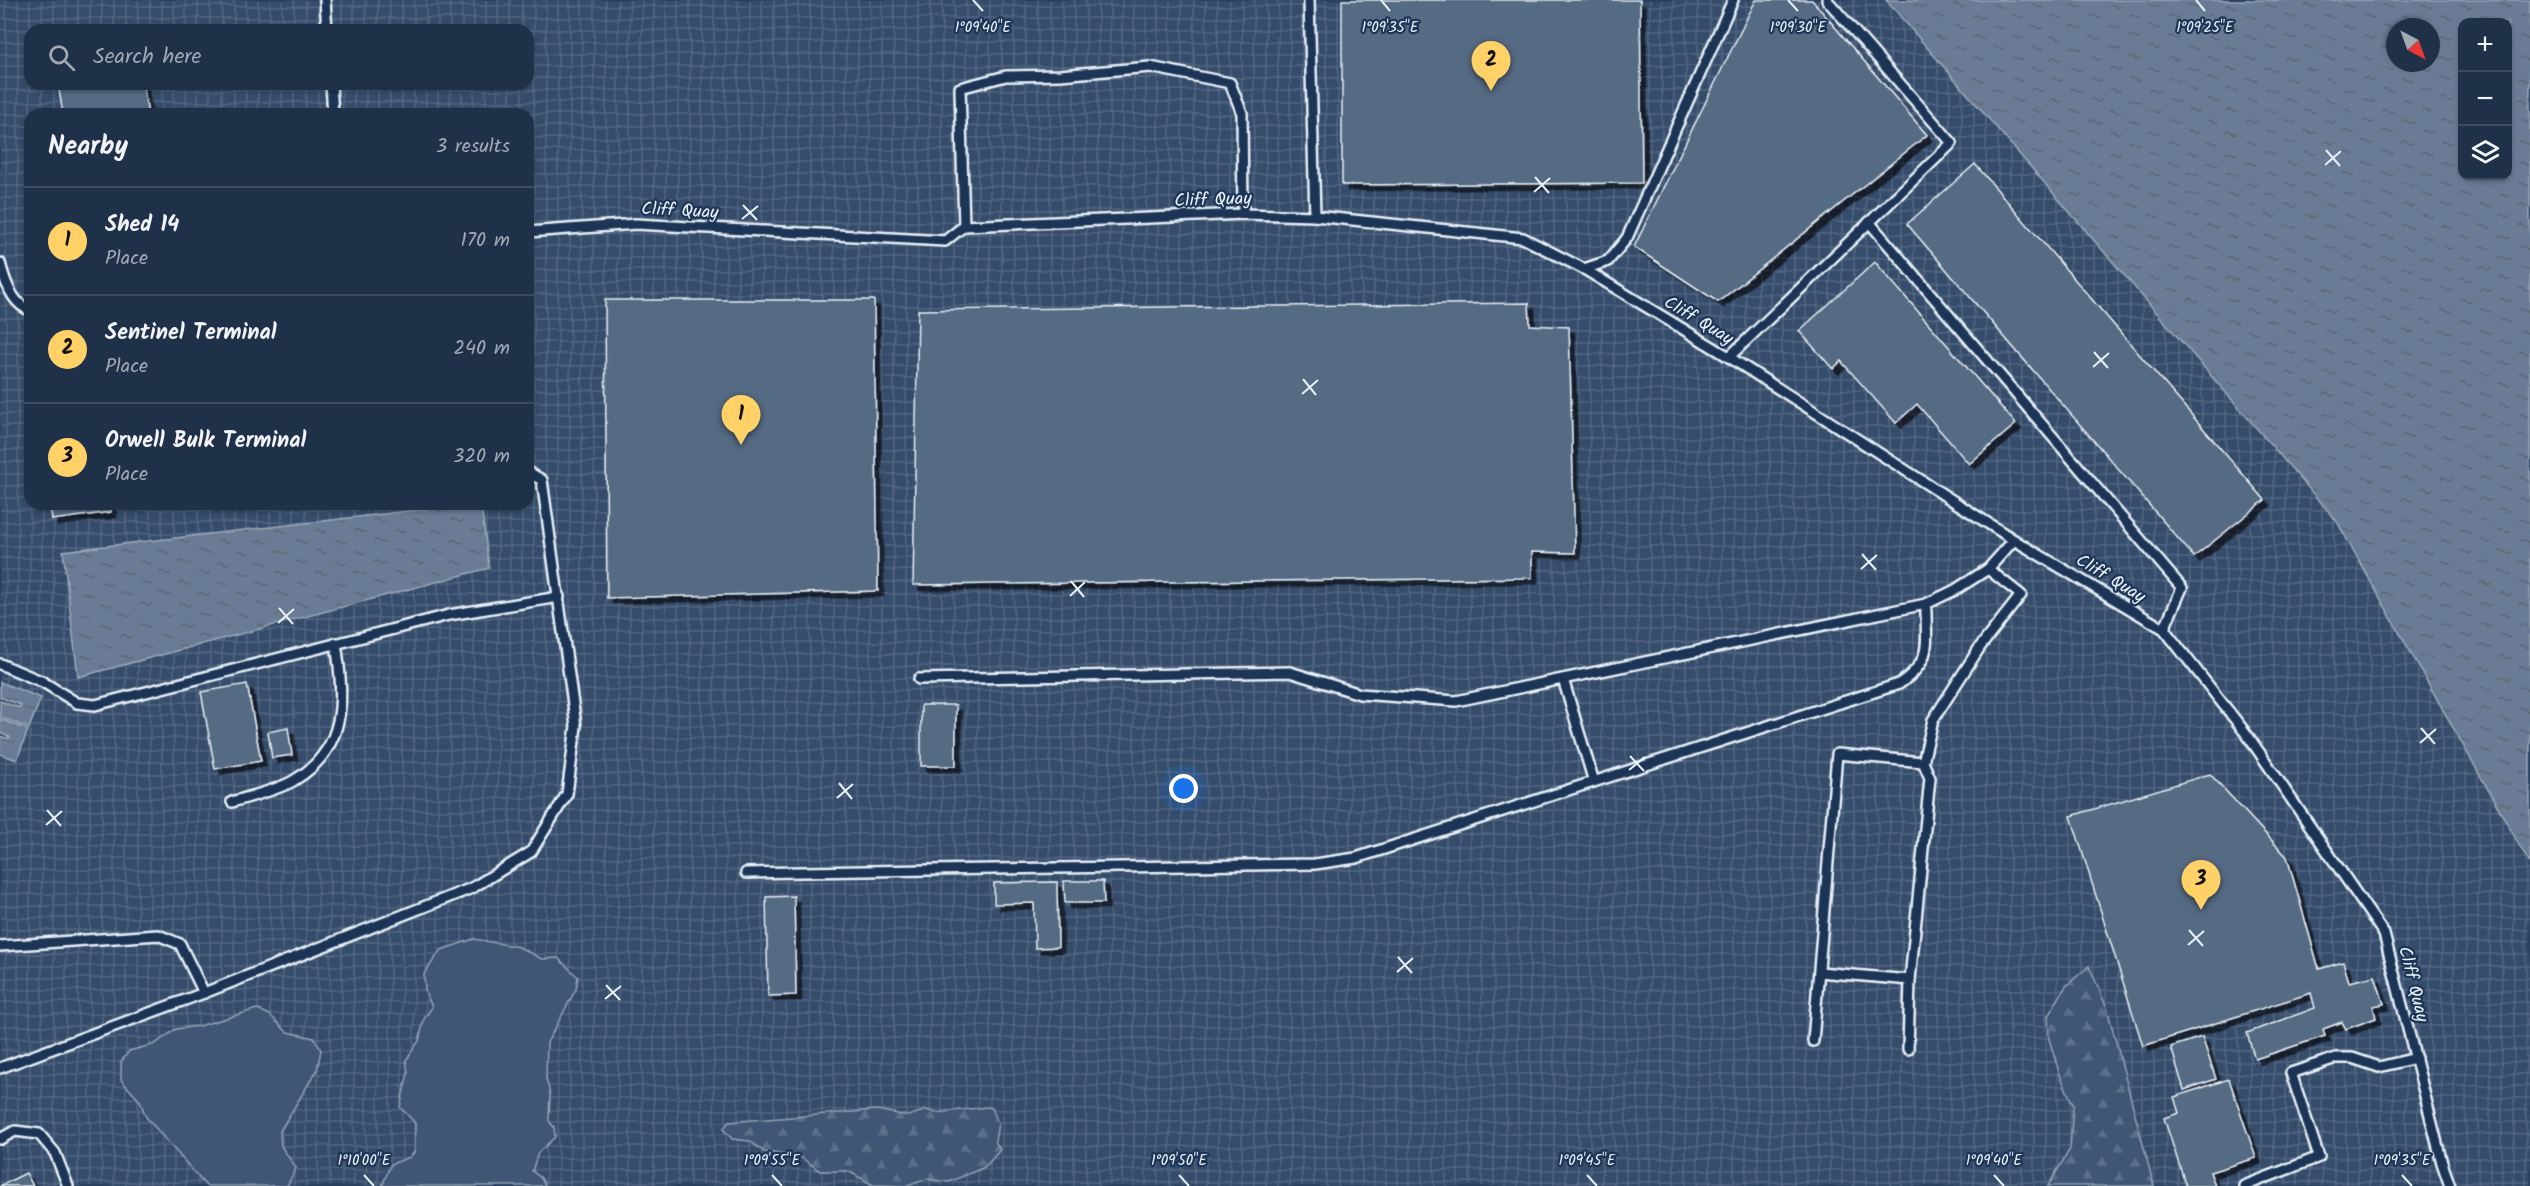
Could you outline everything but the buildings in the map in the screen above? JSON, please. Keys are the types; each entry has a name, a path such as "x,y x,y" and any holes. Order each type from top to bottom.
{"lane":[{"path":"325,0 327,24"},
{"path":"1309,0 1315,216"},
{"path":"1584,268 1608,261 1627,238 1733,0"},
{"path":"1730,357 1952,143 1827,0"},
{"path":"964,226 960,87 1006,76 1060,75 1150,67 1230,83 1242,113 1243,214"},
{"path":"331,90 333,108"},
{"name":"Cliff Quay","path":"534,232 636,224 945,241 964,226 1243,214 1315,216 1523,238 1584,268 1730,357 2014,540 2164,628 2248,736 2384,934 2442,1163 2450,1186"},
{"path":"1869,222 2182,588 2164,628"},
{"path":"0,263 3,284 24,308"},
{"path":"0,1068 204,993 472,888 531,852 567,794 576,726 542,480 534,475"},
{"path":"919,679 1290,672 1360,694 1456,700 1926,604 1955,590 1988,569 2014,540"},
{"path":"1908,1049 1910,980 1930,778 1923,762 1933,720 1980,647 2022,596 1988,569"},
{"path":"0,664 43,682 77,703 95,705 449,615 559,597"},
{"path":"746,873 1315,864 1356,858 1899,684 1917,672 1925,657 1926,604"},
{"path":"232,802 292,781 323,757 337,729 342,687 336,643"},
{"path":"1563,679 1594,782"},
{"path":"1813,1041 1837,754 1923,762"},
{"path":"0,946 158,935 180,944 204,993"},
{"path":"1819,972 1910,980"},
{"path":"2244,1186 2319,1157 2291,1073 2336,1058 2352,1058 2379,1067 2416,1058"},
{"path":"0,1139 15,1131 39,1134 55,1153 68,1186"}],"shaded area":[{"path":"0,0 1886,0 2336,520 2530,864 2530,1186 0,1186"}],"green space":[{"path":"474,939 519,947 542,959 558,958 578,977 576,989 547,1043 546,1078 550,1094 549,1121 554,1127 555,1137 538,1153 532,1171 541,1178 545,1186 382,1186 391,1164 410,1157 415,1151 415,1123 400,1107 408,1073 406,1060 419,1041 424,1019 432,1007 425,991 424,974 441,950"},
{"path":"2089,966 2107,1008 2154,1186 2048,1186 2070,1149 2073,1105 2059,1072 2049,1039 2048,1016 2066,986"},
{"path":"257,1009 270,1015 287,1032 314,1038 321,1050 317,1070 280,1131 281,1146 296,1168 287,1186 206,1186 146,1117 140,1101 121,1080 121,1062 129,1051 155,1044 176,1029 199,1026"},
{"path":"992,1108 998,1123 995,1141 1000,1150 985,1167 949,1182 926,1179 908,1186 873,1185 848,1171 820,1171 799,1156 764,1152 750,1141 732,1139 723,1129 729,1122 877,1110 908,1116 927,1110 936,1113"}],"water":[{"path":"1886,0 2530,0 2530,864 2336,520"},
{"path":"417,510 482,510 489,568 78,677 63,551"},
{"path":"0,682 41,698 29,728 0,717 0,701 20,708 21,705 0,697"},
{"path":"0,719 28,730 17,760 0,754 0,736 8,739 10,737 0,733"}],"place":[{"name":"Sentinel Terminal","path":"1491,91"},
{"name":"Shed 14","path":"741,445"},
{"name":"Orwell Bulk Terminal","path":"2201,910"}]}
